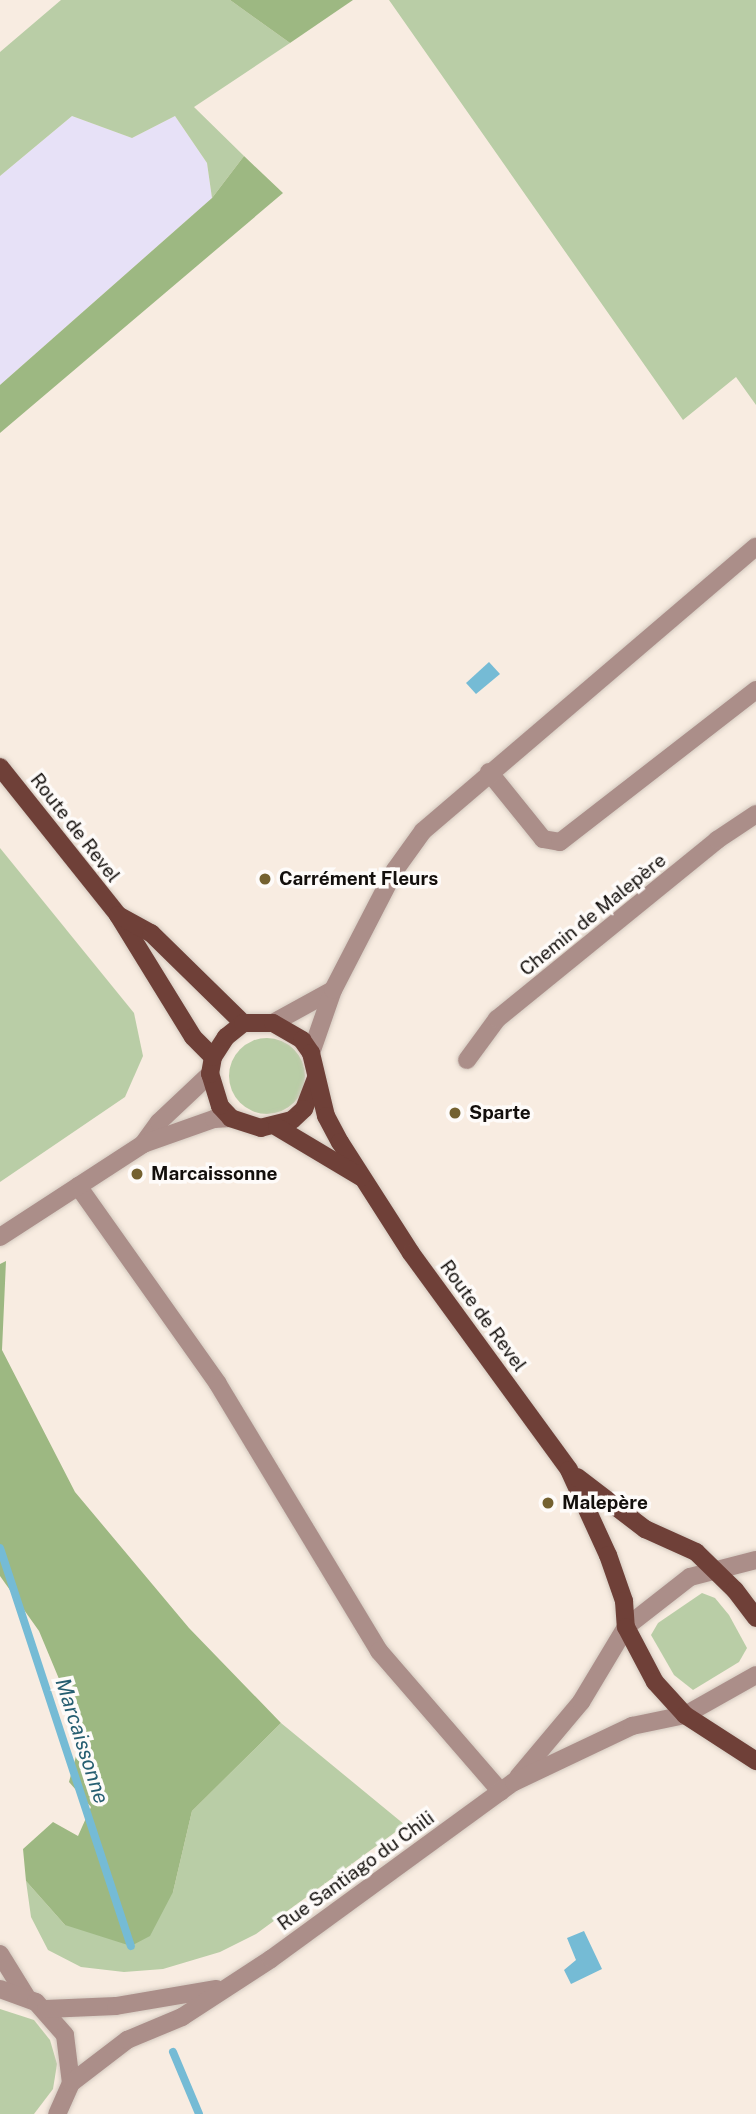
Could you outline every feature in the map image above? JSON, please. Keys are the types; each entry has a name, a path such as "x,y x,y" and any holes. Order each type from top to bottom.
{"main road":[{"name":"Route de Revel","path":"0,767 118,915 212,1065 212,1090 232,1118 261,1128 276,1127 370,1183"},
{"name":"Route de Revel","path":"118,915 151,933 243,1023"},
{"path":"212,1065 226,1037 243,1023 273,1023 289,1029 312,1053"},
{"name":"Route de Revel","path":"312,1053 326,1116 411,1253 569,1470 612,1566 624,1601 626,1627 655,1682 685,1715 756,1761"},
{"path":"276,1127 304,1109 316,1078"},
{"name":"Route de Revel","path":"569,1470 645,1529 696,1552 716,1569 756,1618"}],"street":[{"path":"312,1053 332,990 395,870 424,831 489,772 756,547"},
{"path":"489,772 543,839 560,842 756,690"},
{"name":"Chemin de Malepère","path":"467,1059 497,1019 756,814"},
{"path":"273,1023 332,990"},
{"path":"143,1144 159,1122 212,1065"},
{"path":"0,1237 143,1144 214,1119 232,1118"},
{"path":"78,1186 218,1384 379,1651 507,1787"},
{"name":"Rue Santiago du Chili","path":"507,1787 581,1702 626,1627 665,1592 716,1569 756,1560"},
{"name":"Rue Santiago du Chili","path":"71,2083 127,2040 182,2017 220,1989 271,1959 507,1787 632,1726 685,1715 756,1675"},
{"path":"0,1954 26,1996"},
{"path":"0,1989 26,1996 46,2009 68,2043 71,2083 57,2114"},
{"name":"Rue Santiago du Chili","path":"46,2009 116,2006 220,1989"}],"shaded area":[{"path":"72,116 132,138 175,116 207,163 212,198 0,385 0,176"}],"green space":[{"path":"61,0 230,0 290,43 194,107 244,156 212,198 207,163 175,116 132,138 72,116 0,176 0,52"},
{"path":"230,0 353,0 290,43"},
{"path":"389,0 756,0 756,405 736,377 683,420"},
{"path":"244,156 283,193 0,433 0,385 212,198"},
{"path":"0,848 134,1013 143,1056 125,1097 0,1182"},
{"path":"260,1038 274,1038 288,1044 299,1055 305,1076 302,1091 294,1103 274,1114 260,1114 246,1108 235,1097 229,1083 229,1069 235,1055 246,1044"},
{"path":"6,1261 2,1350 75,1492 189,1628 281,1723 192,1811 173,1892 150,1936 131,1946 65,1925 26,1881 23,1849 53,1822 78,1836 91,1807 69,1782 82,1734 39,1631 0,1576 0,1264"},
{"path":"702,1593 715,1598 729,1615 747,1648 739,1662 693,1690 674,1675 651,1635 658,1623"},
{"path":"281,1723 405,1825 256,1934 220,1952 163,1969 124,1972 81,1967 48,1950 31,1917 26,1881 65,1925 173,1892 192,1811"},
{"path":"0,2009 34,2020 50,2040 57,2064 53,2089 34,2114 0,2114"}],"water":[{"path":"489,662 500,674 476,694 466,683"},
{"path":"584,1931 602,1969 571,1984 564,1970 576,1960 567,1938"}],"waterway":[{"name":"Marcaissonne","path":"0,1548 131,1946"},
{"name":"Marcaissonne","path":"173,2052 199,2114"}],"place":[{"name":"Carrément Fleurs","path":"265,879"},
{"name":"Sparte","path":"455,1113"},
{"name":"Marcaissonne","path":"137,1174"},
{"name":"Malepère","path":"548,1503"}]}
